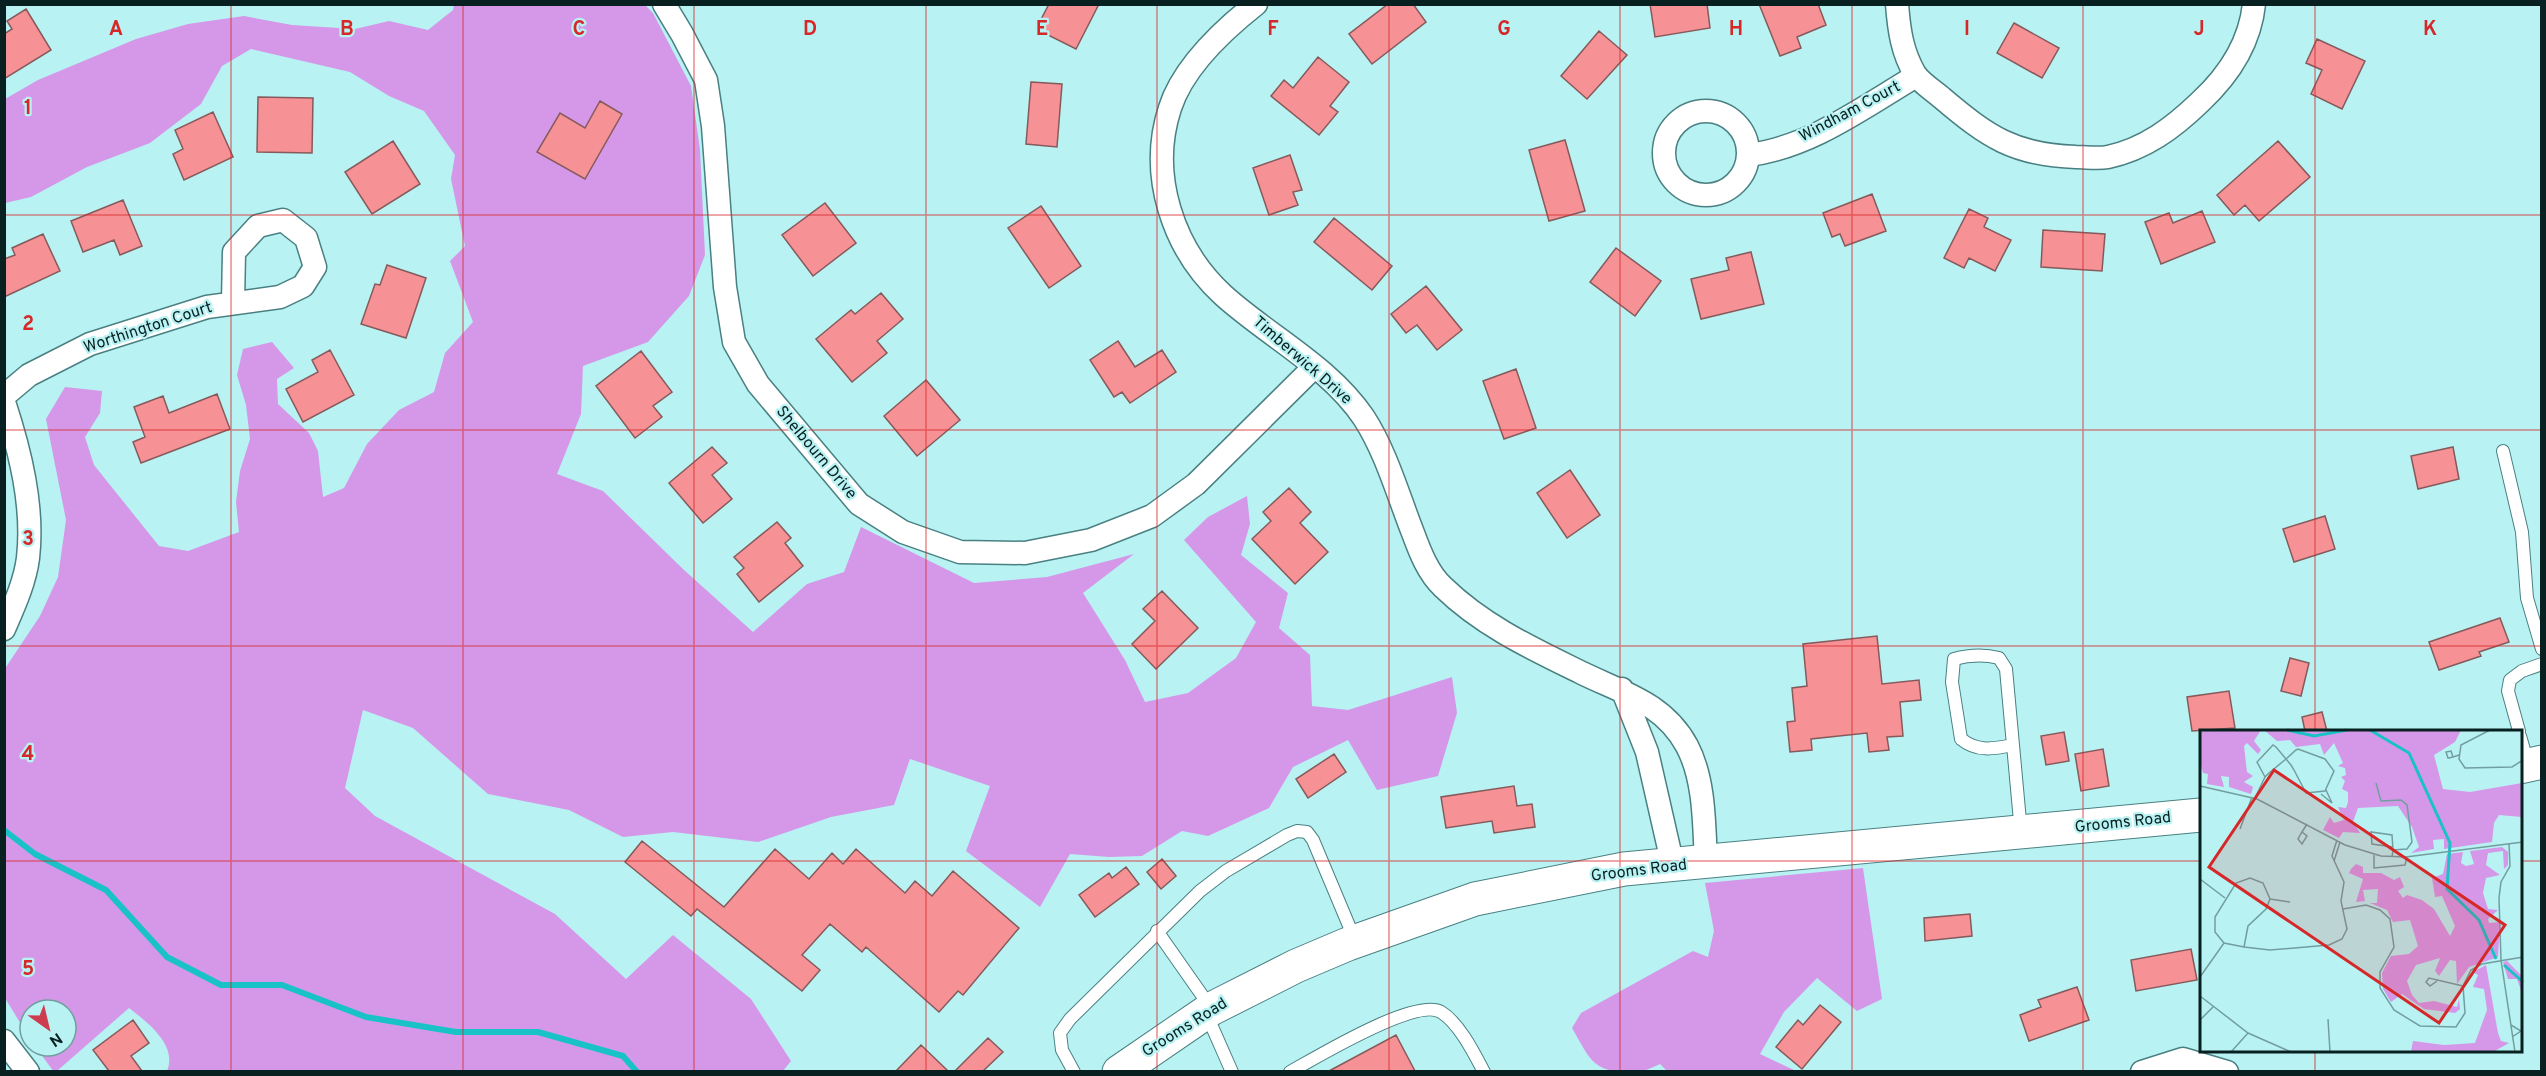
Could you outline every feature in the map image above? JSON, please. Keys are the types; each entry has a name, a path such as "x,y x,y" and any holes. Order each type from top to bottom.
{"street":[{"name":"Shelbourn Drive","path":"664,4 706,80 713,126 725,287 734,342 758,384 859,504 903,532 960,552 1025,553 1091,540 1152,516 1196,484 1314,367"},
{"name":"Timberwick Drive","path":"1256,4 1233,22 1208,50 1184,81 1170,107 1164,138 1164,180 1167,202 1178,235 1198,268 1223,295 1345,394 1364,419 1382,454 1424,560 1441,585 1489,625 1585,675 1622,689 1645,701 1666,717 1686,746 1696,769 1706,863"},
{"path":"1897,4 1899,39 1916,76 1978,129 2012,148 2052,156 2106,158 2141,146 2174,127 2213,90 2232,68 2252,19 2254,4"},
{"name":"Windham Court","path":"1748,155 1773,152 1836,124 1916,76"},
{"name":"Worthington Court","path":"4,396 29,375 90,344 207,307 233,303"},
{"path":"4,402 24,474 28,519 28,558 18,596 4,629"},
{"path":"1622,689 1647,752 1674,866"},
{"name":"Grooms Road","path":"1119,1071 1208,1011 1296,966 1355,941 1474,899 1624,869 2200,815"},
{"path":"4,1041 28,1071"},
{"path":"2142,1071 2183,1059 2228,1071"}],"lane":[{"path":"2503,451 2522,532 2527,597 2541,649"},
{"path":"2013,745 1989,749 1971,746 1961,738 1952,682 1954,659 1969,655 1999,658 2006,669 2013,745 2021,833"},
{"path":"2519,730 2508,691 2510,680 2522,671 2541,664"},
{"path":"1074,1071 1062,1050 1060,1033 1070,1019 1157,931 1226,871 1297,831 1306,832 1313,840 1355,941"},
{"path":"1157,931 1208,1011 1233,1071"},
{"path":"1290,1071 1399,1015 1422,1008 1439,1011 1451,1020 1484,1071"}],"shaded area":[{"path":"644,4 653,13 691,86 700,150 705,255 689,296 648,342 583,366 581,414 557,474 603,491 684,570 753,632 807,584 844,572 861,527 974,583 1047,577 1134,554 1083,593 1125,660 1145,702 1188,693 1236,658 1256,622 1184,540 1208,517 1247,496 1250,524 1241,555 1288,593 1279,628 1310,655 1312,706 1348,710 1452,677 1457,713 1438,776 1377,790 1348,740 1293,767 1269,808 1208,836 1182,831 1142,856 1109,857 1070,854 1040,907 966,851 990,786 910,759 894,805 831,817 758,842 673,832 623,837 569,810 488,794 413,728 363,710 345,788 375,816 555,914 626,979 673,935 751,999 791,1061 783,1071 167,1071 169,1061 165,1043 152,1027 129,1008 78,1053 78,998 18,998 18,1019 5,998 4,670 40,616 58,577 66,520 46,419 65,387 102,391 100,413 85,437 94,465 159,546 188,551 239,532 236,502 240,471 250,439 246,405 237,375 243,349 272,342 294,368 277,379 278,404 309,433 318,451 323,497 344,488 367,444 399,410 434,392 445,353 473,322 450,261 465,246 451,179 455,155 424,111 389,96 350,72 251,49 222,66 201,104 150,143 87,167 31,197 5,203 5,99 38,80 136,39 188,24 244,16 292,25 355,29 389,21 428,30 453,10 454,5"},
{"path":"1863,868 1882,999 1857,1011 1817,978 1784,1012 1760,1054 1796,1071 1667,1071 1660,1064 1641,1071 1628,1072 1606,1069 1599,1066 1588,1055 1572,1028 1581,1013 1693,951 1708,957 1714,931 1705,883"},
{"path":"44,1058 72,1058 57,1071 54,1072"}],"building":[{"path":"1049,4 1099,4 1076,49 1036,29"},
{"path":"1388,4 1413,4 1426,22 1372,64 1349,34"},
{"path":"1650,4 1707,4 1710,28 1655,37"},
{"path":"1759,4 1818,4 1826,25 1797,37 1801,48 1780,56"},
{"path":"26,9 51,50 4,79 4,34 12,29 7,21"},
{"path":"2014,23 2059,48 2042,78 1997,53"},
{"path":"1599,31 1627,55 1587,99 1561,76"},
{"path":"2317,39 2365,61 2342,109 2311,94 2322,70 2306,63"},
{"path":"1318,57 1349,82 1330,106 1338,112 1319,135 1271,96 1284,80 1293,88"},
{"path":"1031,82 1062,84 1057,147 1026,144"},
{"path":"258,97 313,98 312,153 257,152"},
{"path":"600,101 622,114 585,179 537,152 560,113 585,128"},
{"path":"213,112 233,157 184,180 173,154 183,149 175,130"},
{"path":"1565,140 1585,211 1549,221 1529,150"},
{"path":"393,141 420,184 372,214 345,172"},
{"path":"2278,141 2310,177 2259,221 2245,205 2234,215 2217,195"},
{"path":"1290,155 1302,190 1293,192 1298,205 1269,215 1253,168"},
{"path":"1872,194 1886,231 1845,246 1840,234 1832,237 1823,213"},
{"path":"123,200 142,246 120,255 114,240 83,252 71,221"},
{"path":"825,203 856,243 813,276 782,235"},
{"path":"1041,206 1081,266 1049,288 1008,228"},
{"path":"1969,209 1988,218 1984,227 2011,240 1995,271 1969,258 1964,268 1944,258"},
{"path":"2202,211 2215,242 2161,264 2145,222 2169,213 2173,223"},
{"path":"1334,218 1392,266 1372,290 1314,242"},
{"path":"2043,230 2105,234 2102,271 2041,267"},
{"path":"43,234 60,271 4,297 4,259 15,255 12,248"},
{"path":"1616,248 1661,281 1635,316 1590,282"},
{"path":"1751,252 1764,304 1701,319 1691,279 1729,270 1726,258"},
{"path":"387,265 426,278 406,338 361,324 375,284 380,285"},
{"path":"1426,286 1462,330 1437,350 1417,325 1406,333 1391,314"},
{"path":"881,293 903,319 877,341 887,353 852,382 816,339 851,310 855,314"},
{"path":"1118,341 1135,367 1162,350 1176,372 1130,403 1122,392 1114,397 1090,360"},
{"path":"330,350 354,395 303,422 286,389 318,372 312,360"},
{"path":"641,351 672,392 653,406 662,417 635,438 596,386"},
{"path":"1516,369 1536,428 1504,439 1483,381"},
{"path":"926,380 960,420 917,456 884,416"},
{"path":"217,394 230,429 141,463 133,442 145,437 134,407 163,396 169,413"},
{"path":"712,447 727,463 712,475 732,499 703,523 669,483"},
{"path":"2453,447 2459,479 2418,489 2411,456"},
{"path":"1570,470 1600,515 1567,538 1537,493"},
{"path":"1289,488 1311,512 1300,523 1328,552 1295,584 1252,539 1271,521 1263,512"},
{"path":"2325,516 2335,549 2294,562 2283,529"},
{"path":"777,522 791,538 785,543 803,566 759,602 737,574 744,568 734,557"},
{"path":"1162,591 1198,628 1156,669 1132,644 1155,621 1143,609"},
{"path":"2500,618 2509,642 2479,652 2481,656 2439,670 2429,642"},
{"path":"1877,636 1882,684 1919,680 1921,700 1900,702 1903,736 1887,737 1889,750 1869,752 1867,733 1811,739 1812,750 1790,752 1787,722 1795,721 1792,688 1807,686 1803,644"},
{"path":"2290,658 2309,663 2301,696 2281,691"},
{"path":"2229,691 2235,728 2192,731 2187,697"},
{"path":"2322,712 2327,730 2305,730 2302,717"},
{"path":"2064,732 2069,761 2046,765 2041,736"},
{"path":"2103,749 2109,786 2081,791 2075,754"},
{"path":"1334,754 1346,772 1308,798 1296,779"},
{"path":"1514,786 1517,806 1532,804 1535,827 1494,833 1492,821 1446,828 1441,797"},
{"path":"642,841 724,907 775,849 809,879 832,853 843,864 856,849 905,893 915,881 932,896 953,871 1019,928 963,995 958,991 939,1012 866,947 862,952 830,924 802,955 820,970 802,991 697,909 691,916 625,862"},
{"path":"1162,859 1176,876 1161,889 1147,872"},
{"path":"1126,867 1139,884 1095,917 1079,895 1109,873 1112,878"},
{"path":"1970,914 1972,936 1925,941 1924,918"},
{"path":"2191,949 2197,980 2136,991 2131,960"},
{"path":"2077,987 2089,1020 2029,1041 2020,1015 2041,1007 2038,1000"},
{"path":"1820,1005 1841,1022 1802,1069 1776,1047 1798,1020 1803,1025"},
{"path":"133,1020 149,1043 131,1056 142,1071 109,1071 93,1050"},
{"path":"1396,1035 1415,1071 1329,1071"},
{"path":"988,1038 1003,1052 983,1071 955,1071"},
{"path":"921,1045 948,1071 896,1071"}],"waterway":[{"path":"4,830 35,854 106,890 167,957 221,985 282,985 366,1017 456,1032 538,1032 623,1056 637,1072"}]}
